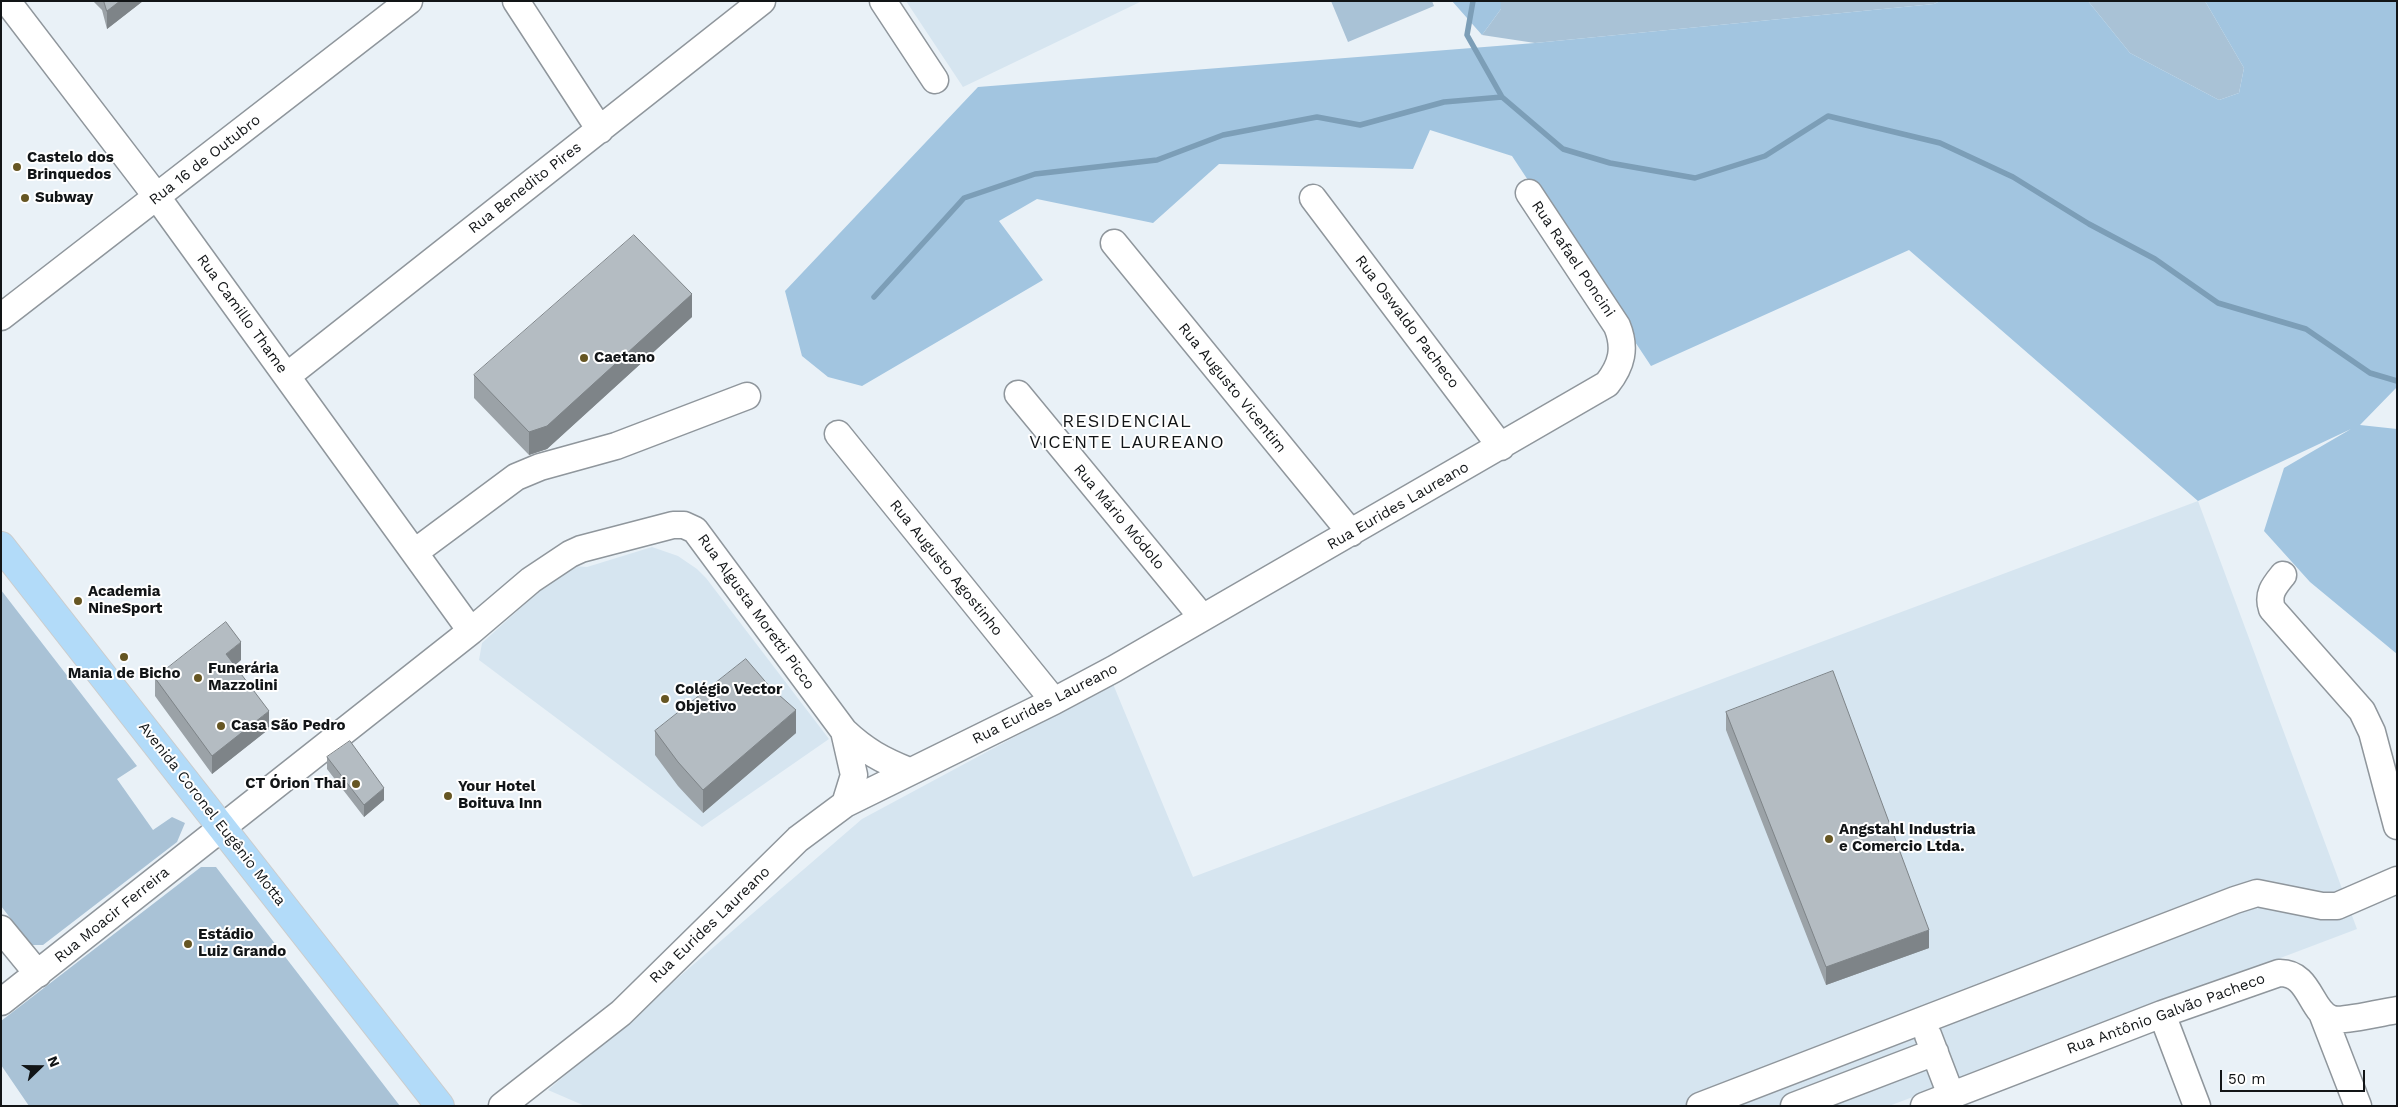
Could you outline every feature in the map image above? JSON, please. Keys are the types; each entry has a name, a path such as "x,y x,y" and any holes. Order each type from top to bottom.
{"main road":[{"name":"Avenida Coronel Eugênio Motta","path":"1,546 440,1106"}],"street":[{"name":"Rua 16 de Outubro","path":"1,317 409,1"},
{"path":"516,1 600,130"},
{"name":"Rua Benedito Pires","path":"287,376 762,1"},
{"path":"883,1 935,80"},
{"name":"Rua Camillo Thame","path":"16,4 471,631"},
{"name":"Rua Rafael Poncini","path":"1529,193 1614,317 1623,344 1622,354"},
{"name":"Rua Oswaldo Pacheco","path":"1313,198 1501,447"},
{"name":"Rua Augusto Vicentim","path":"1114,243 1350,533"},
{"name":"Rua Eurides Laureano","path":"502,1106 621,1013 798,839 845,804 1054,701 1114,669 1501,447 1607,384 1617,370 1622,354"},
{"name":"Rua Mário Módolo","path":"1018,394 1202,617"},
{"path":"415,552 516,477 540,467 616,446 747,396"},
{"name":"Rua Augusto Agostinho","path":"838,434 1054,701"},
{"name":"Rua Algusta Moretti Picco","path":"221,827 471,631 531,580 576,551 673,526 688,526 696,530 844,731 859,746 878,759 909,771"},
{"path":"2283,575 2271,591 2269,598 2272,609 2362,711 2372,732 2397,826"},
{"name":"Rua Algusta Moretti Picco","path":"844,731 854,775 845,804"},
{"name":"Rua Moacir Ferreira","path":"1,1002 221,827"},
{"path":"1700,1106 2254,894 2322,906 2333,906 2397,880"},
{"path":"1,929 38,974"},
{"name":"Rua Antônio Galvão Pacheco","path":"1924,1106 2162,1014 2285,973 2303,983 2322,1013 2358,1106"},
{"path":"2322,1013 2336,1020 2397,1010"},
{"path":"2162,1014 2197,1106"},
{"path":"1922,1020 1951,1095"},
{"path":"1794,1106 1935,1052"}],"shaded area":[{"path":"906,1 1140,1 1140,2 963,87"},
{"path":"1331,1 1432,1 1434,6 1348,42"},
{"path":"1452,1 1501,1 1501,9 1482,35"},
{"path":"1501,1 1940,1 1934,4 1535,43 1482,35 1501,9"},
{"path":"1940,1 2088,1 2130,53 2219,100 2239,93 2244,68 2205,1 2397,1 2397,387 2360,425 2397,429 2397,654 2310,582 2264,531 2284,468 2351,429 2198,501 1909,250 1651,366 1512,156 1430,130 1413,169 1219,164 1153,223 1037,199 999,221 1043,280 862,386 828,377 802,356 785,291 978,87 1535,43 1934,4"},
{"path":"2088,1 2205,1 2244,68 2239,93 2219,100 2130,53"},
{"path":"2198,501 2357,929 1889,1106 585,1106 548,1090 862,819 1113,684 1193,877"},
{"name":"Colégio Vector Objetivo","path":"652,547 678,556 697,569 706,578 829,739 702,827 479,660 482,643 537,593 573,566 587,567"},
{"path":"1,590 137,766 117,779 153,830 172,817 185,823 177,842 43,945 31,945 1,906"},
{"name":"Estádio Luiz Grando","path":"201,867 216,867 400,1106 29,1106 1,1065 1,1021"}],"building":[{"path":"104,1 120,1 107,11"},
{"name":"Caetano","path":"634,235 692,294 547,426 529,432 474,375"},
{"path":"226,622 241,642 226,654 269,711 212,756 155,678"},
{"path":"746,659 770,687 796,710 703,790 678,762 655,731"},
{"name":"Angstahl Industria e Comercio Ltda.","path":"1833,671 1929,930 1826,967 1726,712"},
{"name":"CT Órion Thai","path":"350,741 384,788 364,805 327,757"}],"waterway":[{"path":"1473,1 1467,35 1502,97 1563,149 1610,163 1695,178 1765,156 1828,116 1940,143 2013,177 2089,224 2155,259 2218,303 2306,329 2370,373 2397,381"},
{"path":"874,297 964,198 1035,174 1157,160 1223,135 1317,117 1360,125 1444,102 1502,97"}],"place":[{"name":"Castelo dos Brinquedos","path":"17,167"},
{"name":"Subway","path":"25,198"},
{"name":"Caetano","path":"584,358"},
{"name":"Academia NineSport","path":"78,601"},
{"name":"Mania de Bicho","path":"124,657"},
{"name":"Funerária Mazzolini","path":"198,678"},
{"name":"Colégio Vector Objetivo","path":"665,699"},
{"name":"Casa São Pedro","path":"221,726"},
{"name":"CT Órion Thai","path":"356,784"},
{"name":"Your Hotel Boituva Inn","path":"448,796"},
{"name":"Angstahl Industria e Comercio Ltda.","path":"1829,839"},
{"name":"Estádio Luiz Grando","path":"188,944"}],"district":[{"name":"RESIDENCIAL VICENTE LAUREANO","path":"1127,432"}]}
